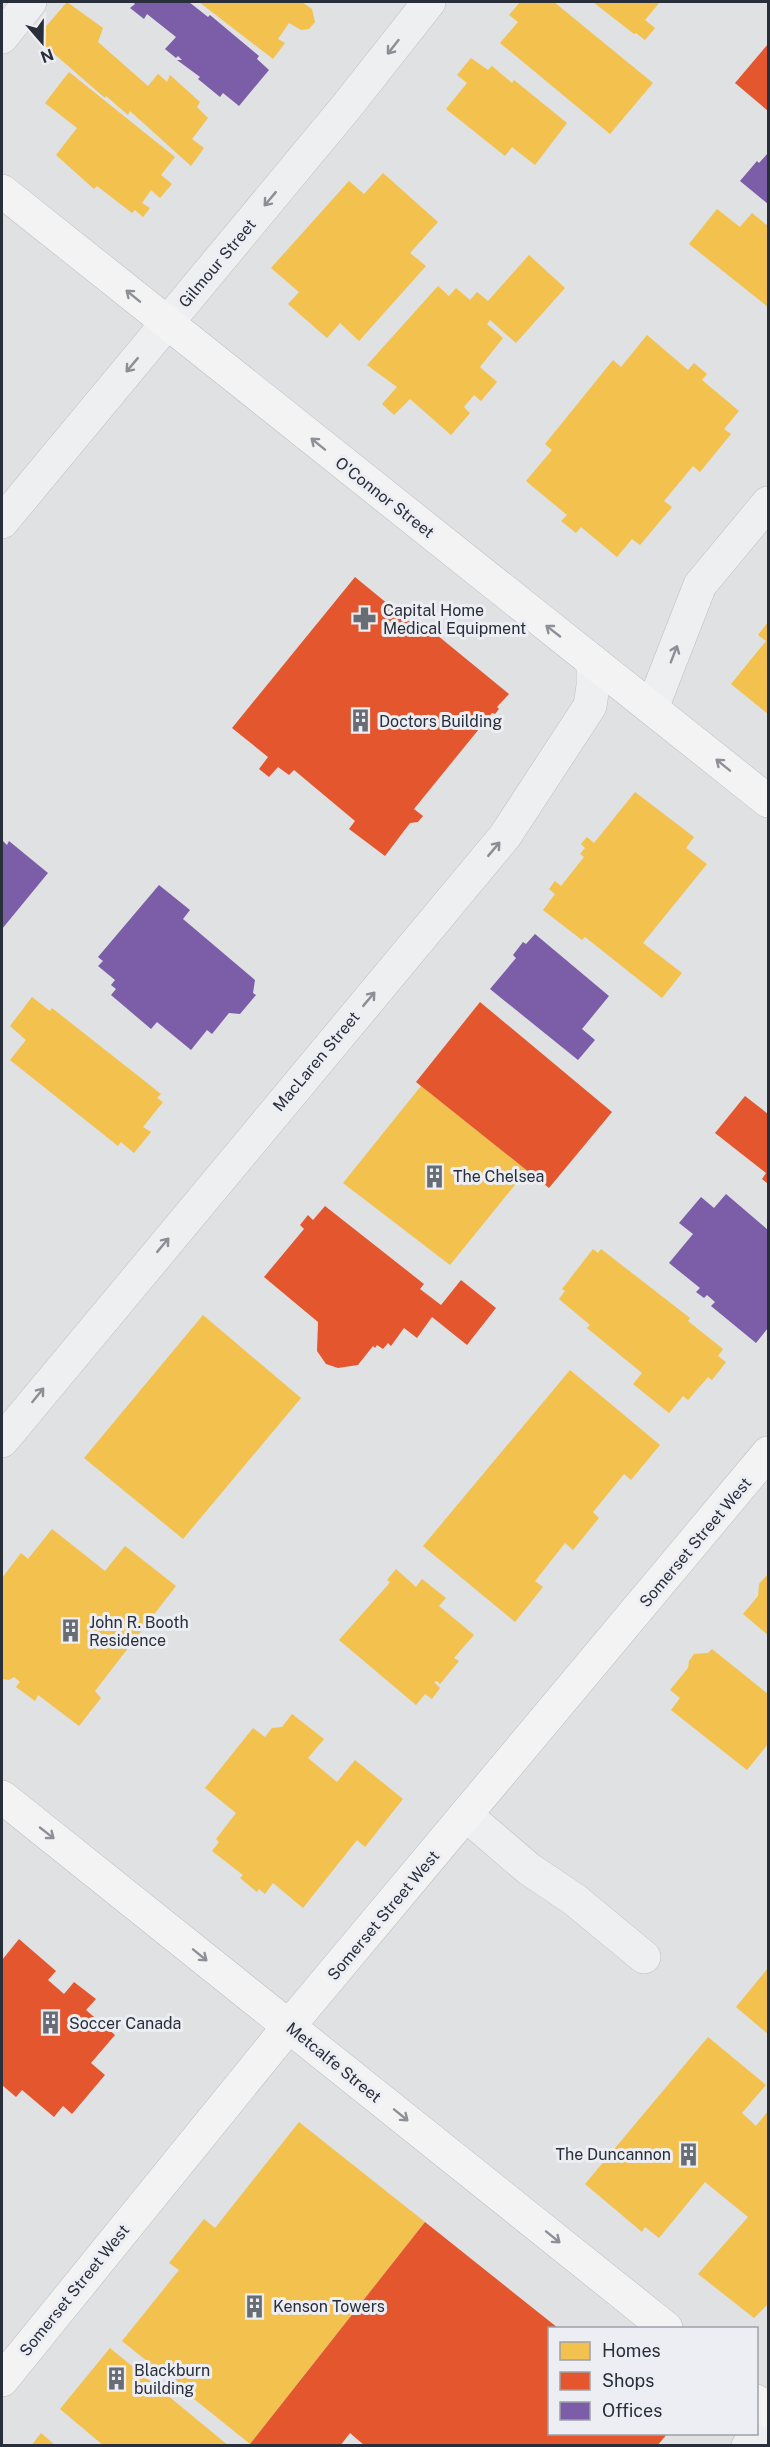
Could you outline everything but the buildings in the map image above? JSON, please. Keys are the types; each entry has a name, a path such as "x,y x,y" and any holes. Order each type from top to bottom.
{"main road":[{"name":"O'Connor Street","path":"2,191 768,801"},
{"name":"Somerset Street West","path":"2,2380 289,2026 768,1454"},
{"name":"Metcalfe Street","path":"2,1797 665,2327"}],"street":[{"path":"2,37 30,2"},
{"name":"Gilmour Street","path":"2,522 429,2"},
{"path":"652,708 700,585 768,503"},
{"name":"MacLaren Street","path":"2,1441 505,836 590,706 593,662"},
{"path":"466,1815 529,1869 575,1900 644,1957"},
{"path":"758,2434 768,2422"}],"place":[{"name":"Capital Home Medical Equipment","path":"365,619"},
{"name":"Doctors Building","path":"361,721"},
{"name":"The Chelsea","path":"435,1176"},
{"name":"John R. Booth Residence","path":"71,1631"},
{"name":"Soccer Canada","path":"51,2023"},
{"name":"The Duncannon","path":"689,2154"},
{"name":"Kenson Towers","path":"255,2306"},
{"name":"Blackburn building","path":"116,2379"}]}
